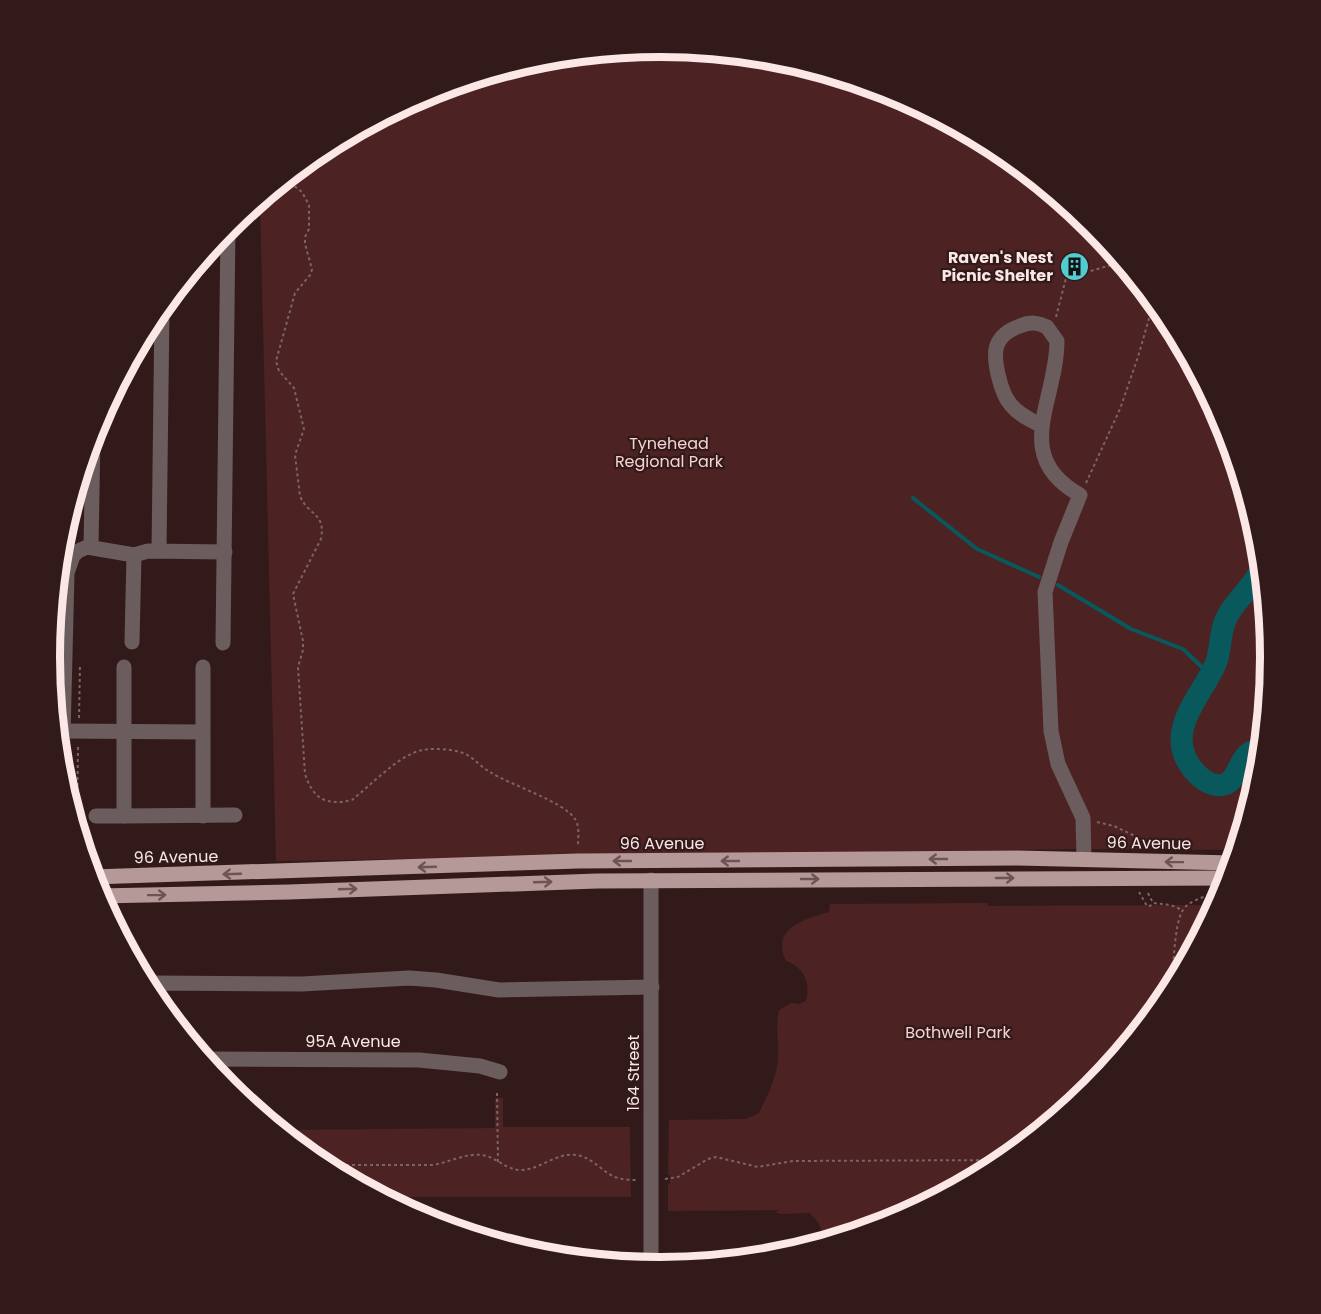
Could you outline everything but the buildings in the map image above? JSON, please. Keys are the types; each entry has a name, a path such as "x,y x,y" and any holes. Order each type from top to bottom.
{"main road":[{"name":"96 Avenue","path":"102,877 578,861 1084,859 1224,863"},
{"path":"651,880 680,861"},
{"name":"96 Avenue","path":"110,896 279,893 651,880 1216,885"}],"street":[{"path":"224,643 228,241"},
{"path":"1042,426 1021,415 1009,404 999,379 997,344 1008,330 1028,323 1040,324 1049,328 1057,341 1050,393 1042,426 1041,448 1051,471 1068,488 1080,495 1061,542 1045,592 1051,731 1058,764 1083,818 1084,859"},
{"path":"159,551 162,324"},
{"path":"91,547 93,463"},
{"path":"66,583 69,563 78,551 91,547 134,555 148,551 225,552"},
{"path":"132,642 134,555"},
{"path":"61,643 62,697"},
{"path":"124,667 124,816"},
{"path":"202,667 203,816"},
{"path":"66,731 202,732"},
{"path":"96,816 235,815"},
{"name":"164 Street","path":"651,880 651,1257"},
{"path":"158,983 302,984 409,978 499,990 652,987"},
{"name":"95A Avenue","path":"215,1059 419,1060 480,1066 500,1072"}],"path":[{"path":"291,184 302,192 309,205 309,229 305,237 305,244 312,269 311,274 295,293 276,362 279,371 294,388 304,429 296,455 300,496 302,501 320,518 323,531 292,594 303,641 298,667 304,774 317,796 324,801 342,803 352,800 402,759 413,753 423,750 459,751 468,755 491,773 564,809 578,825 578,848"},
{"path":"1049,328 1054,324 1066,278 1115,264"},
{"path":"1080,495 1120,409 1151,312"},
{"path":"1083,818 1114,826 1161,848"},
{"path":"1174,967 1182,910 1213,891"},
{"path":"1148,892 1153,903 1171,905 1182,910"},
{"path":"497,1094 498,1162"},
{"path":"341,1165 432,1165 473,1155 483,1155 519,1170 530,1169 564,1155 574,1154 586,1157 615,1177 643,1180"},
{"path":"657,1179 674,1179 708,1159 716,1157 758,1167 794,1161 987,1160"}],"green space":[{"name":"Tynehead Regional Park","path":"621,58 700,58 739,62 816,77 853,89 926,119 961,137 1026,181 1056,206 1112,261 1137,292 1180,357 1199,392 1229,464 1240,502 1249,540 1259,618 1259,696 1255,735 1249,774 1229,850 1073,849 276,861 260,210 327,158 395,119 431,103 505,77 582,62"},
{"name":"Bothwell Park","path":"988,903 988,906 1207,905 1180,957 1159,990 1112,1053 1056,1108 1026,1133 960,1177 890,1211 821,1235 820,1227 809,1213 781,1214 775,1212 780,1210 668,1211 669,1120 746,1119 759,1113 771,1087 777,1065 779,1010 791,1003 799,1004 806,1001 808,988 802,972 786,961 782,950 786,933 792,927 829,912 830,904"},
{"path":"495,1098 503,1098 503,1127 630,1127 631,1197 400,1197 360,1177 291,1130 495,1128"}],"waterway":[{"path":"913,498 977,549 1039,577"},
{"path":"1252,751 1247,754 1231,781 1216,785 1202,778 1191,767 1184,753 1182,740 1183,727 1188,714 1216,663 1225,621 1235,604 1255,579"},
{"path":"1058,585 1131,629 1183,649 1210,675"}],"place":[{"name":"Raven's Nest Picnic Shelter","path":"1074,266"}]}
